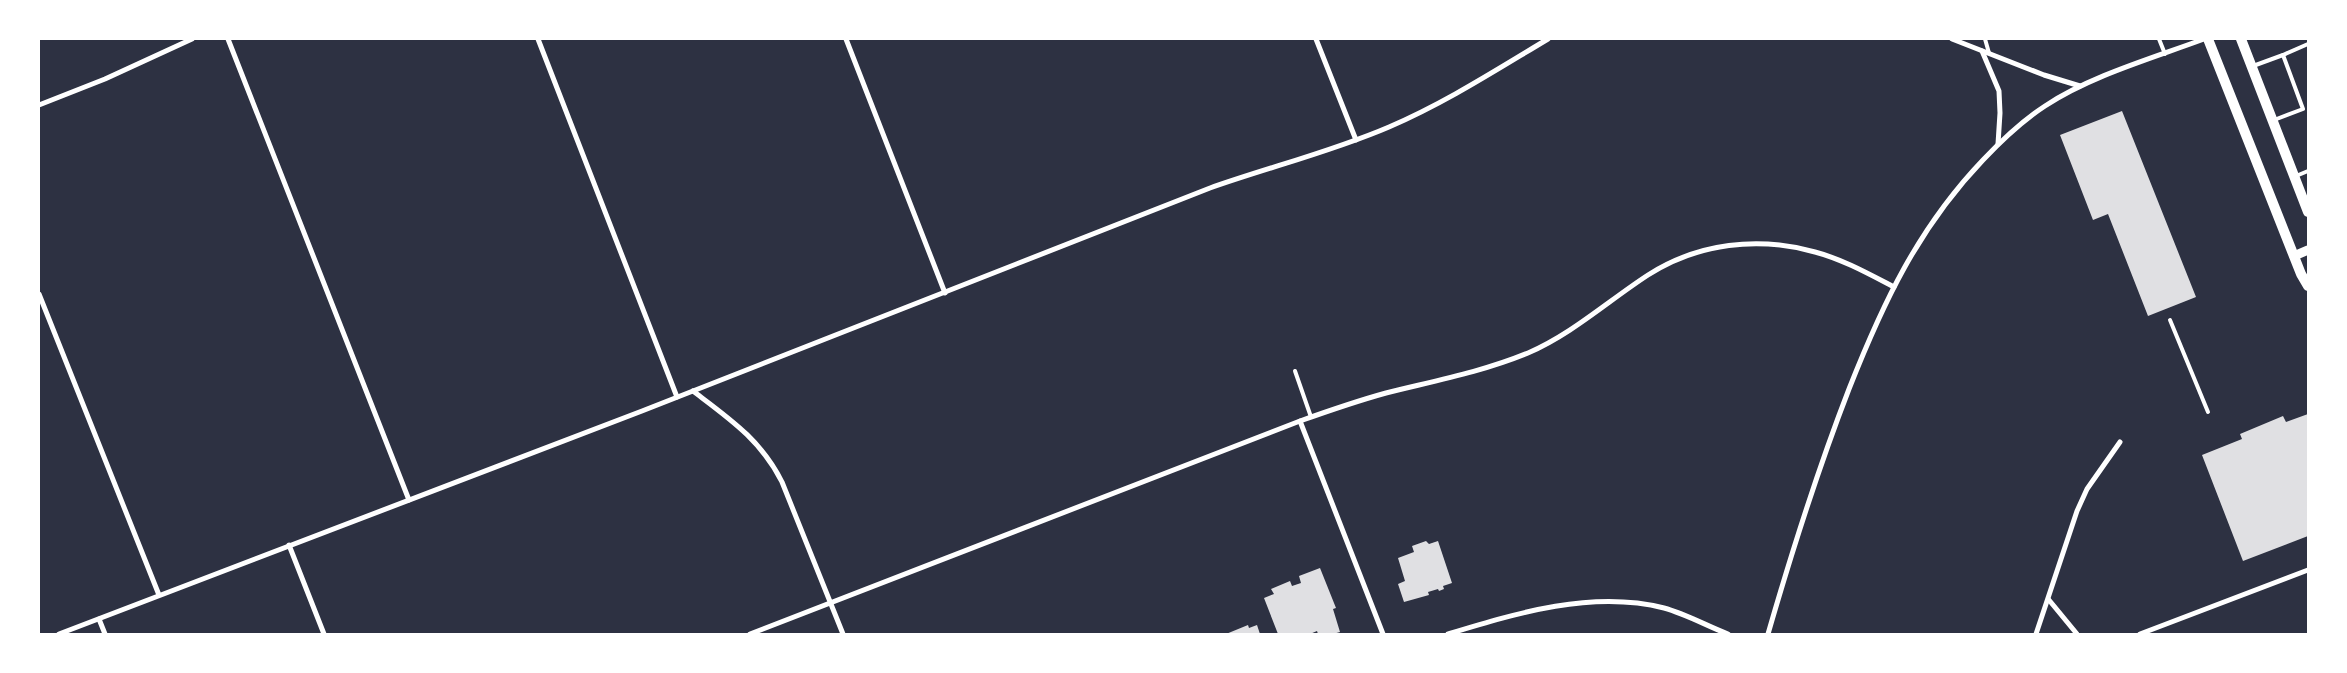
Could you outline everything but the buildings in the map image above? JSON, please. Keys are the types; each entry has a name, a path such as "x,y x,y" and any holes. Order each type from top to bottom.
{"main road":[{"path":"2208,39 2294,256 2308,286"},
{"path":"2240,39 2308,212"}],"street":[{"path":"39,105 105,79 192,39"},
{"path":"228,39 410,500"},
{"path":"538,39 678,397"},
{"path":"846,39 945,293"},
{"path":"1316,39 1356,140"},
{"path":"59,634 678,397 1217,186 1356,140 1420,114 1452,97 1548,39"},
{"path":"1952,39 2044,75 2080,86"},
{"path":"1768,634 1796,538 1830,437 1863,355 1910,255 1939,210 1998,144 2046,105 2080,86 2204,39"},
{"path":"1981,50 1999,91 1998,144"},
{"path":"750,634 1311,417 1359,401 1472,373 1529,352 1583,322 1649,274 1671,262 1713,248 1735,244 1784,245 1816,252 1854,267 1894,287"},
{"path":"2294,256 2308,250"},
{"path":"39,294 159,596"},
{"path":"692,391 735,423 756,443 772,463 782,482 843,634"},
{"path":"1300,421 1383,634"},
{"path":"2036,634 2049,600 2077,511 2087,490 2120,442"},
{"path":"289,545 324,634"},
{"path":"2140,634 2308,570"},
{"path":"2049,600 2077,634"},
{"path":"1448,634 1552,607 1596,602 1631,602 1665,609 1728,634"},
{"path":"98,619 105,634"}],"lane":[{"path":"1985,39 1989,53"},
{"path":"2159,39 2165,54"},
{"path":"2251,66 2308,44"},
{"path":"2283,55 2303,109"},
{"path":"2272,121 2303,109 2308,109"},
{"path":"2294,176 2308,171"},
{"path":"2170,320 2208,412"},
{"path":"1295,371 1311,417"}]}
